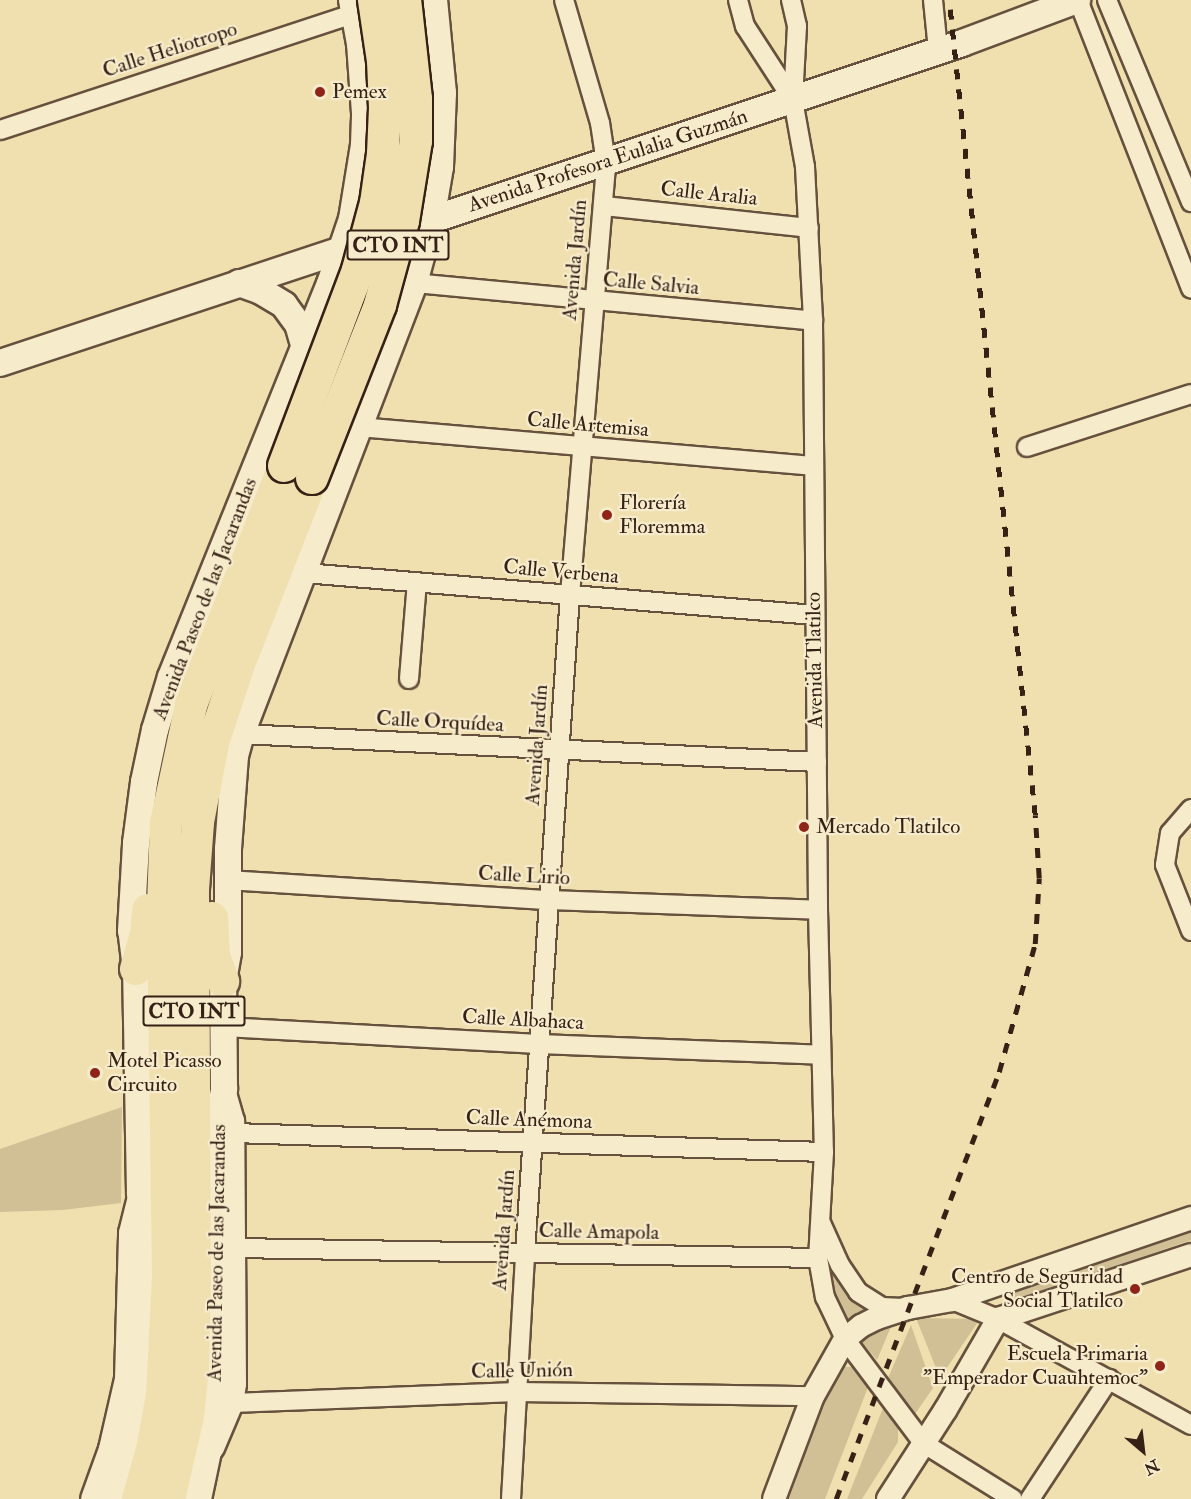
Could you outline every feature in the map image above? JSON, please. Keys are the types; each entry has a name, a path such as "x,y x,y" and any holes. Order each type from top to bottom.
{"highway":[{"name":"CTO INT","path":"127,1497 152,1450 162,1395 168,1277 164,858 168,812 191,705 298,472 380,305 403,221 416,141 416,99 405,0"},
{"name":"CTO INT","path":"127,1497 188,1416 193,1368 195,1282 194,856 205,779 213,742 298,472 376,203 383,154 385,108 383,62 360,4"},
{"path":"194,856 210,890 214,956 223,981"},
{"path":"136,969 146,935 149,888 164,858"}],"main road":[{"name":"Avenida Paseo de las Jacarandas","path":"198,1499 209,1447 216,1389 225,1127 223,981 228,952 227,880 233,776 241,734 414,283 431,220 440,167 443,93 434,0"},
{"name":"Avenida Profesora Eulalia Guzmán","path":"0,363 606,163 1078,0"},
{"name":"Avenida Paseo de las Jacarandas","path":"127,1497 133,1419 145,1334 148,1231 140,1193 136,969 131,931 132,886 144,782 154,730 171,677 304,348 342,250 354,209 364,145 360,4"},
{"path":"239,284 261,291 284,305 298,324 304,348"},
{"path":"270,431 346,460"}],"street":[{"name":"Avenida Jardín","path":"511,1499 532,1143 570,595 606,163 600,123 564,0"},
{"name":"Avenida Tlatilco","path":"738,0 745,26 792,100"},
{"name":"Avenida Tlatilco","path":"791,0 797,26 792,100 805,167 813,321 812,466 820,1055 824,1152 818,1258 825,1297 845,1339 923,1443"},
{"path":"933,0 938,50"},
{"path":"1078,0 1191,289"},
{"path":"1107,0 1190,200 1161,209"},
{"name":"Calle Heliotropo","path":"0,130 360,4"},
{"name":"Calle Aralia","path":"604,206 809,228"},
{"name":"Calle Salvia","path":"414,283 594,302 813,321"},
{"path":"1027,447 1191,394"},
{"name":"Calle Artemisa","path":"359,427 812,466"},
{"name":"Calle Verbena","path":"304,573 814,615"},
{"path":"409,679 417,582"},
{"name":"Calle Orquídea","path":"241,734 817,762"},
{"path":"1191,809 1170,833 1165,865 1191,931"},
{"name":"Calle Lirio","path":"227,880 549,900 818,910"},
{"name":"Calle Albahaca","path":"224,1027 539,1044 820,1055"},
{"path":"198,1499 216,1439 232,1404 235,1384 235,1248 225,1127"},
{"name":"Calle Anémona","path":"225,1127 532,1143 824,1152"},
{"path":"774,1499 813,1396 845,1339 877,1318 908,1308 952,1300 1191,1218"},
{"name":"Avenida Tlatilco","path":"820,1220 840,1265 858,1292 882,1307 908,1308"},
{"name":"Calle Amapola","path":"235,1248 818,1258"},
{"path":"888,1499 998,1319 1190,1257"},
{"path":"952,1300 998,1319 1191,1425"},
{"path":"1030,1499 1109,1379"},
{"name":"Calle Unión","path":"232,1404 517,1392 813,1396"},
{"path":"923,1443 1013,1499"}],"shaded area":[{"path":"122,1107 121,1203 63,1210 0,1212 0,1149"},
{"path":"1191,1227 1191,1240 1014,1301 992,1292"},
{"path":"827,1255 848,1290 870,1314 851,1325 834,1291"},
{"path":"916,1318 980,1319 940,1378"},
{"path":"893,1322 877,1360 859,1339"},
{"path":"911,1325 933,1388 913,1417 888,1378"},
{"path":"843,1367 858,1367 870,1382 825,1499 787,1499 832,1381"},
{"path":"885,1403 898,1420 898,1442 862,1499 847,1499"}],"railway":[{"path":"836,1499 999,1072 1035,944 1039,878 1035,815 949,0"}],"place":[{"name":"Pemex","path":"320,92"},
{"name":"Florería Floremma","path":"607,515"},
{"name":"Mercado Tlatilco","path":"804,827"},
{"name":"Motel Picasso Circuito","path":"95,1073"},
{"name":"Centro de Seguridad Social Tlatilco","path":"1135,1289"},
{"name":"Escuela Primaria \"Emperador Cuauhtemoc\"","path":"1160,1366"}]}
